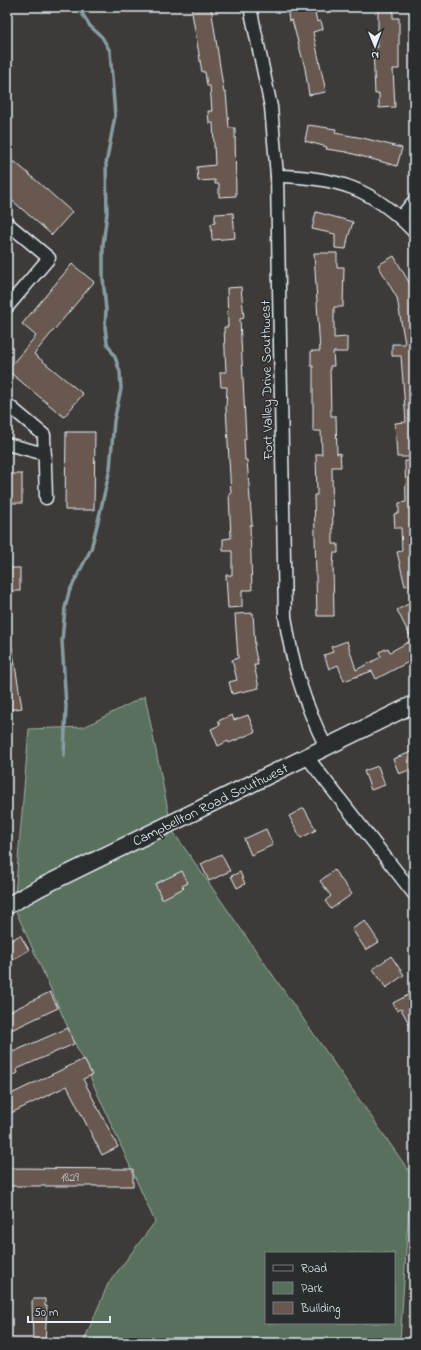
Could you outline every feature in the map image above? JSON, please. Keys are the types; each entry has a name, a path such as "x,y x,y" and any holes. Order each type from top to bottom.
{"main road":[{"name":"Campbellton Road Southwest","path":"7,906 48,884 414,704"}],"street":[{"name":"Fort Valley Drive Southwest","path":"250,7 271,106 277,176 285,616 290,650 298,684 310,716 326,747"},
{"path":"277,176 310,176 343,184 373,198 400,218 414,232"},
{"path":"400,218 414,201"},
{"path":"7,223 49,258 7,307"},
{"path":"7,404 44,435 46,498"},
{"path":"7,444 45,454"},
{"path":"307,756 414,894"}],"green space":[{"path":"145,696 172,830 411,1174 400,1343 83,1343 108,1284 155,1222 14,907 29,729 84,727"}],"building":[{"path":"191,7 211,7 224,93 226,92 229,128 235,128 236,196 219,197 219,184 215,184 215,180 198,181 197,167 215,165 213,123 209,123 208,111 212,111 210,86 207,86 205,72 202,72"},
{"path":"314,7 317,22 321,21 323,29 313,32 326,92 309,95 305,68 292,20 289,21 287,8"},
{"path":"378,7 393,7 393,18 399,18 399,69 393,69 395,107 379,108 379,93 375,94 373,47 378,47"},
{"path":"308,125 336,129 335,133 363,138 402,148 397,166 346,152 326,149 327,147 305,141"},
{"path":"14,161 72,212 52,235 7,196 7,169"},
{"path":"316,212 353,222 346,249 335,248 335,234 312,229"},
{"path":"233,213 235,238 212,240 211,224 215,223 215,214"},
{"path":"314,253 337,253 337,267 344,267 343,307 334,307 334,338 347,337 347,352 333,352 334,366 330,366 331,416 336,416 337,454 340,453 341,467 332,467 333,544 338,544 338,553 334,553 333,565 334,616 317,616 314,495 317,495 316,454 322,454 321,431 313,431 313,366 311,366 311,351 320,351"},
{"path":"394,256 411,286 414,300 414,439 410,439 411,457 397,457 395,423 406,422 401,356 392,356 392,344 405,344 397,298 378,265"},
{"path":"72,264 94,282 34,354 83,394 64,417 7,370 36,336 22,324"},
{"path":"241,287 244,318 240,319 246,439 244,439 252,525 250,525 252,590 242,590 242,607 228,608 226,575 232,575 232,551 223,551 223,539 231,538 229,494 231,494 226,408 227,387 221,387 220,372 226,372 224,327 228,327 227,288"},
{"path":"66,432 95,432 94,510 65,510"},
{"path":"405,461 414,461 414,535 410,535 414,551 414,584 405,586 397,552 402,551 401,528 395,528 394,514 399,513 399,503 406,502"},
{"path":"7,474 22,474 22,503 7,503"},
{"path":"7,568 20,568 20,591 7,591"},
{"path":"410,603 414,611 414,659 376,679 372,671 344,681 338,665 329,669 324,655 333,652 331,647 347,641 356,670 381,657 379,652 388,648 390,652 412,640 397,610"},
{"path":"253,613 254,646 258,665 254,665 259,688 232,694 229,682 237,680 232,660 238,658 235,614"},
{"path":"7,647 12,647 22,708 7,710"},
{"path":"232,715 234,720 248,715 255,732 218,746 211,729 220,725 218,721"},
{"path":"414,751 414,768 399,774 393,759"},
{"path":"378,766 385,785 371,790 364,771"},
{"path":"304,808 316,830 301,838 289,816"},
{"path":"266,829 273,845 251,855 244,839"},
{"path":"221,854 230,871 209,881 201,864"},
{"path":"334,870 352,894 331,909 325,901 331,896 320,881"},
{"path":"182,871 188,883 182,886 184,888 162,899 155,884"},
{"path":"240,872 245,884 237,888 231,876"},
{"path":"365,921 379,942 366,950 352,929"},
{"path":"20,935 29,950 7,963 7,943"},
{"path":"391,956 404,975 386,988 373,969"},
{"path":"50,992 58,1008 7,1032 7,1013"},
{"path":"414,992 414,1033 401,1009 397,1011 393,1003"},
{"path":"68,1028 74,1044 17,1069 18,1073 7,1078 7,1059 10,1058 8,1054"},
{"path":"84,1059 92,1075 83,1079 118,1147 102,1155 67,1086 7,1115 7,1096"},
{"path":"7,1168 133,1169 133,1186 7,1186"},
{"path":"34,1299 45,1299 45,1306 47,1306 45,1343 33,1343 32,1301"}],"waterway":[{"path":"64,756 66,706 62,641 65,608 69,592 91,549 110,469 114,421 121,389 120,372 115,357 107,343 103,278 103,245 107,213 106,164 115,116 110,51 102,37 90,26 78,7"}]}
